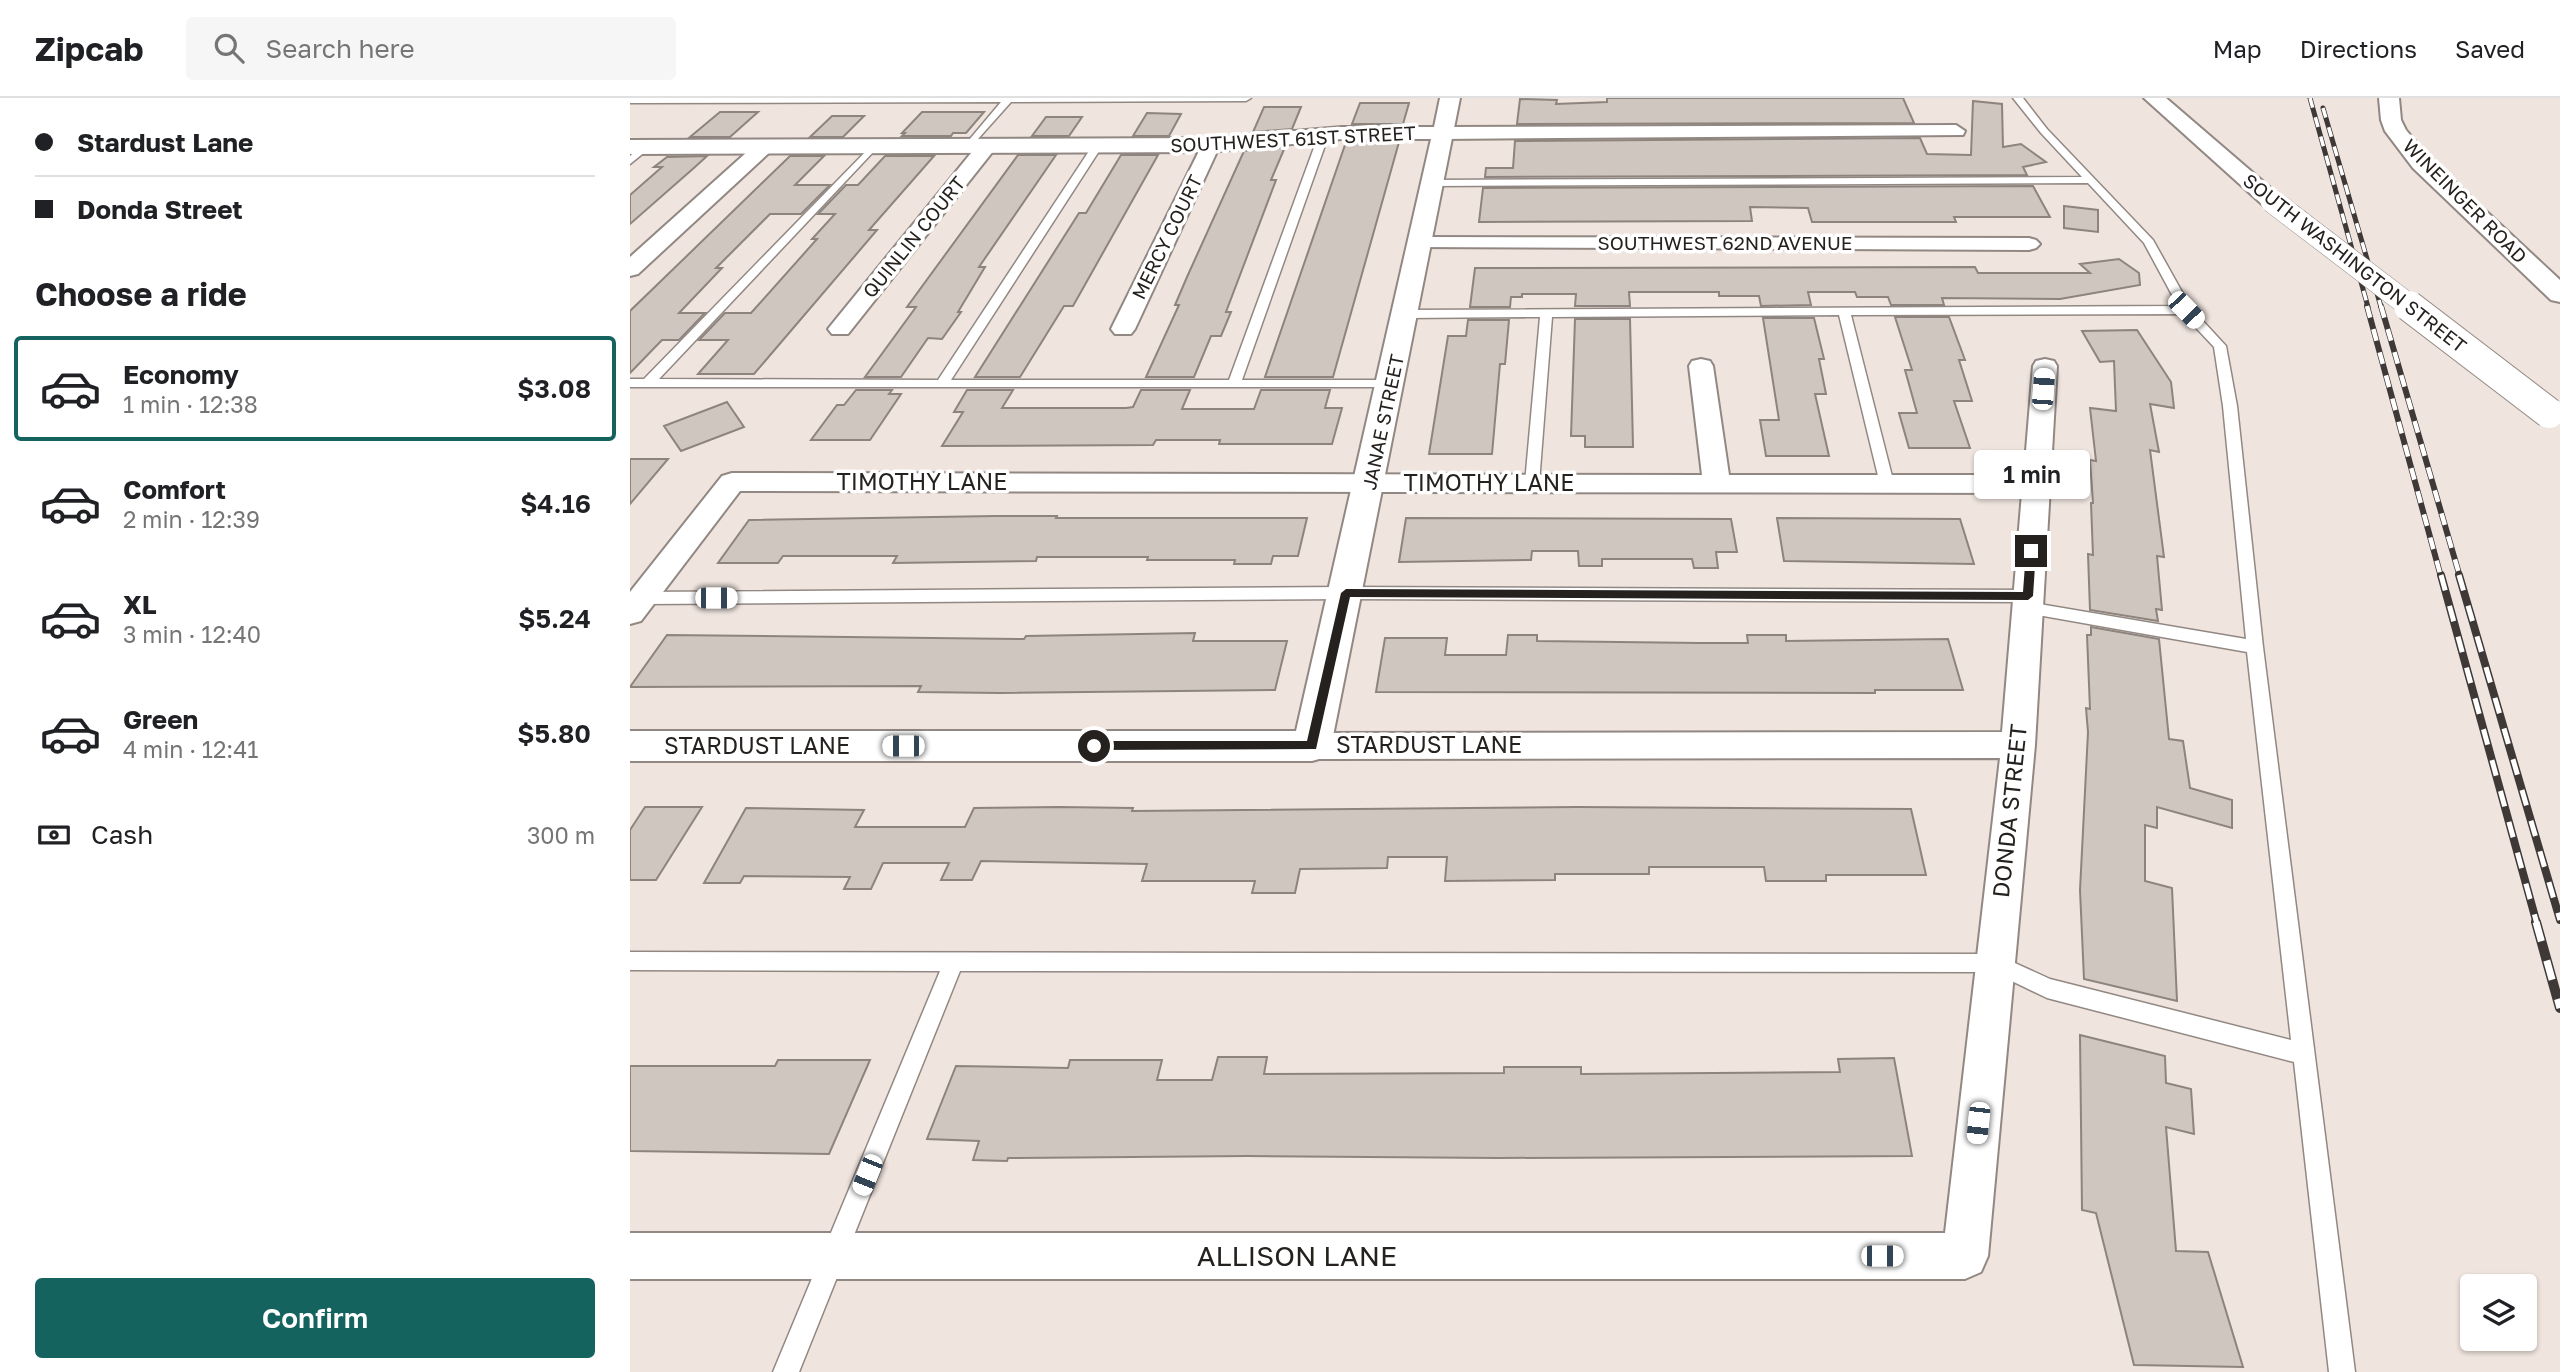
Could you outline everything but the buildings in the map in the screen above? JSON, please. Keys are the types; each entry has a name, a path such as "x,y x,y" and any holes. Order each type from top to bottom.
{"street":[{"name":"JANAE STREET","path":"1312,746 1422,243 1450,98"},
{"name":"SOUTH WASHINGTON STREET","path":"2154,98 2272,201 2555,418"},
{"name":"WINEINGER ROAD","path":"2389,98 2391,120 2413,154 2560,294"},
{"name":"SOUTHWEST 61ST STREET","path":"635,152 764,147 1211,145 1324,134 1956,131"},
{"name":"MERCY COURT","path":"1123,329 1211,145"},
{"name":"QUINLIN COURT","path":"840,329 978,146"},
{"path":"630,269 764,147"},
{"name":"SOUTHWEST 62ND AVENUE","path":"1422,243 2029,244"},
{"path":"1701,366 1717,483"},
{"name":"DONDA STREET","path":"1965,1256 2018,745 2045,366"},
{"name":"TIMOTHY LANE","path":"636,606 732,482 2036,484"},
{"name":"STARDUST LANE","path":"630,746 2018,745"},
{"name":"ALLISON LANE","path":"630,1256 1965,1256"}],"lane":[{"path":"630,100 1246,98"},
{"path":"2018,98 2043,131 2149,242 2186,310 2220,346 2230,406 2255,646 2342,1372"},
{"path":"978,146 1008,99"},
{"path":"1234,384 1324,134"},
{"path":"942,383 1098,145"},
{"path":"648,383 874,146"},
{"path":"1433,183 2089,180"},
{"path":"1406,314 2186,310"},
{"path":"1844,312 1887,484"},
{"path":"1532,483 1546,313"},
{"path":"630,383 1391,384"},
{"path":"636,606 1346,593 2028,601 2255,646"},
{"path":"630,961 1995,963 2047,988 2304,1054"},
{"path":"786,1372 954,961"}],"railway":[{"path":"2310,98 2368,307"},
{"path":"2323,108 2381,307"},
{"path":"2367,306 2441,577"},
{"path":"2381,306 2460,577"},
{"path":"2441,575 2537,924"},
{"path":"2459,575 2560,920"},
{"path":"2536,922 2560,1008"}],"route":[{"path":"1094,746 1312,746 1346,593 2028,596 2031,551"}]}
